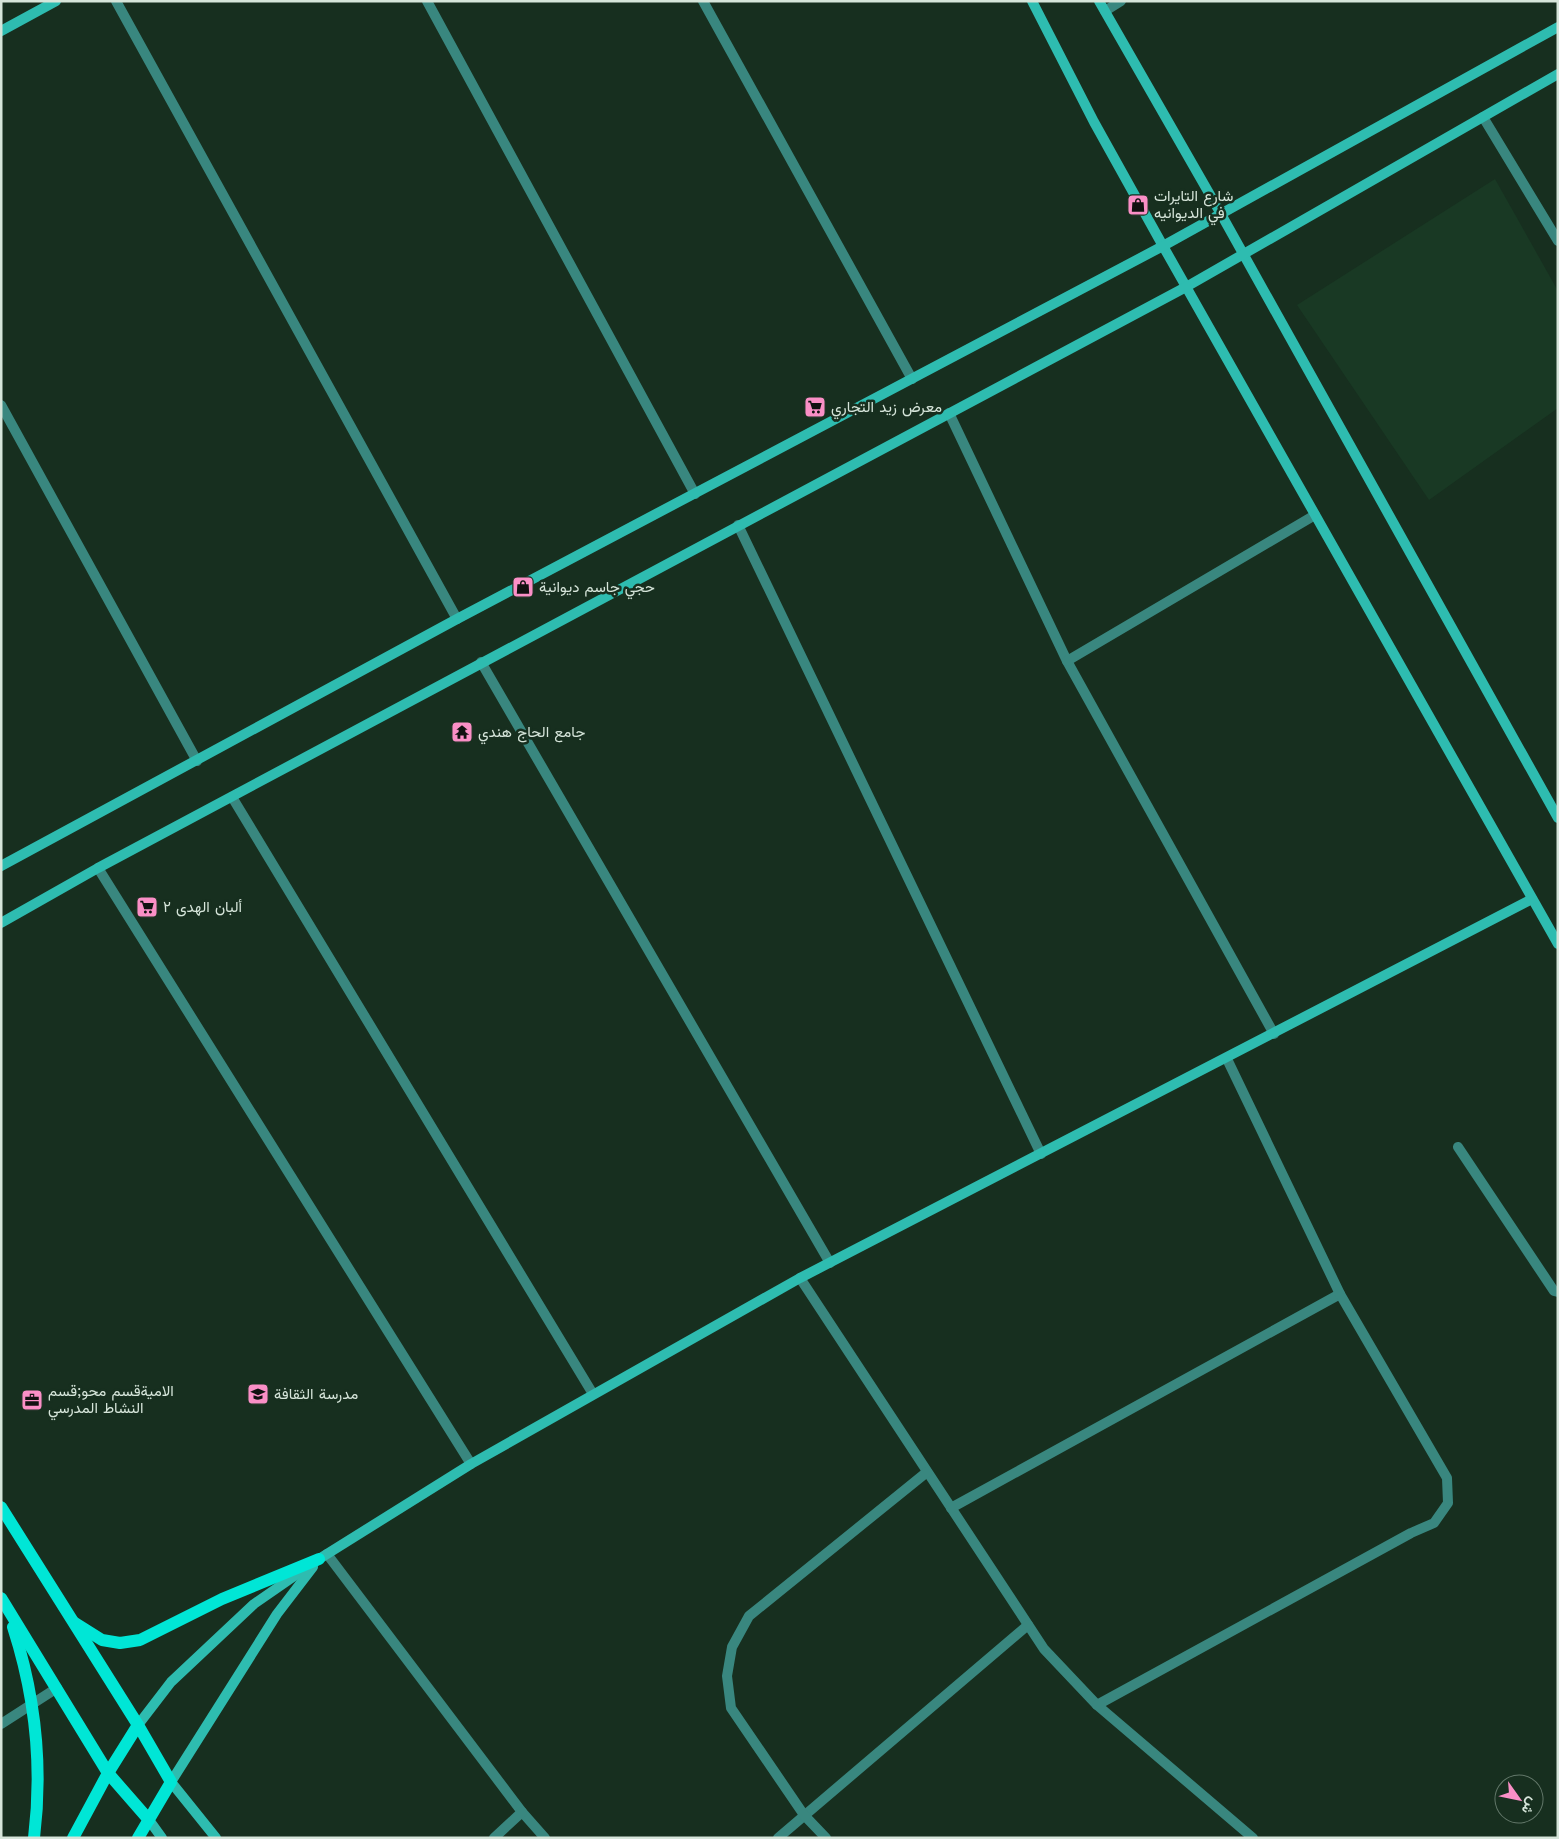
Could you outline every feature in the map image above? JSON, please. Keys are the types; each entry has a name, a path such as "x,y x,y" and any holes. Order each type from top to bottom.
{"main road":[{"path":"1,31 56,1"},
{"path":"1032,1 1094,122 1163,246 1558,944"},
{"path":"1099,1 1222,214 1558,818"},
{"path":"1,866 457,619 1163,246 1558,27"},
{"path":"1,923 98,868 1186,287 1558,74"},
{"path":"72,1838 108,1773 138,1725 171,1682 254,1604 323,1556 471,1464 800,1278 1227,1059 1532,899"},
{"path":"1,1507 138,1725 171,1782 216,1838"},
{"path":"69,1618 83,1630 102,1640 120,1644 140,1640 222,1599 323,1556"},
{"path":"138,1838 277,1614 323,1556"},
{"path":"4,1603 108,1773 149,1820 162,1838"},
{"path":"4,1603 22,1655 33,1703 38,1758 38,1813 34,1838"}],"street":[{"path":"116,1 457,619"},
{"path":"427,1 696,494"},
{"path":"703,1 912,379"},
{"path":"1105,11 1121,1"},
{"path":"1483,117 1558,241"},
{"path":"1,405 197,761"},
{"path":"949,413 1067,662 1274,1034"},
{"path":"1067,662 1315,515"},
{"path":"738,525 1041,1154"},
{"path":"482,662 830,1263"},
{"path":"232,797 594,1394"},
{"path":"98,868 471,1464"},
{"path":"1097,1705 1402,1538 1434,1523 1448,1503 1447,1478 1340,1294 1227,1059"},
{"path":"1458,1147 1554,1291 1558,1292"},
{"path":"800,1278 1044,1649 1097,1705 1252,1838"},
{"path":"951,1508 1340,1294"},
{"path":"826,1838 804,1815 731,1708 728,1676 732,1647 749,1616 927,1472"},
{"path":"323,1556 522,1812 545,1838"},
{"path":"778,1838 1028,1625"},
{"path":"1,1724 57,1688"},
{"path":"494,1838 522,1812"},
{"path":"1235,1838 1244,1830"}],"shaded area":[{"path":"1495,179 1558,291 1558,408 1429,500 1297,305"}],"place":[{"name":"شارع التايرات في الديوانيه","path":"1138,205"},
{"name":"معرض زيد التجاري","path":"815,407"},
{"name":"حجي جاسم ديوانية","path":"523,587"},
{"name":"جامع الحاج هندي","path":"462,732"},
{"name":"ألبان الهدى ٢","path":"147,907"},
{"name":"مدرسة الثقافة","path":"258,1394"},
{"name":"الاميةقسم محو;قسم النشاط المدرسي","path":"32,1400"}]}
